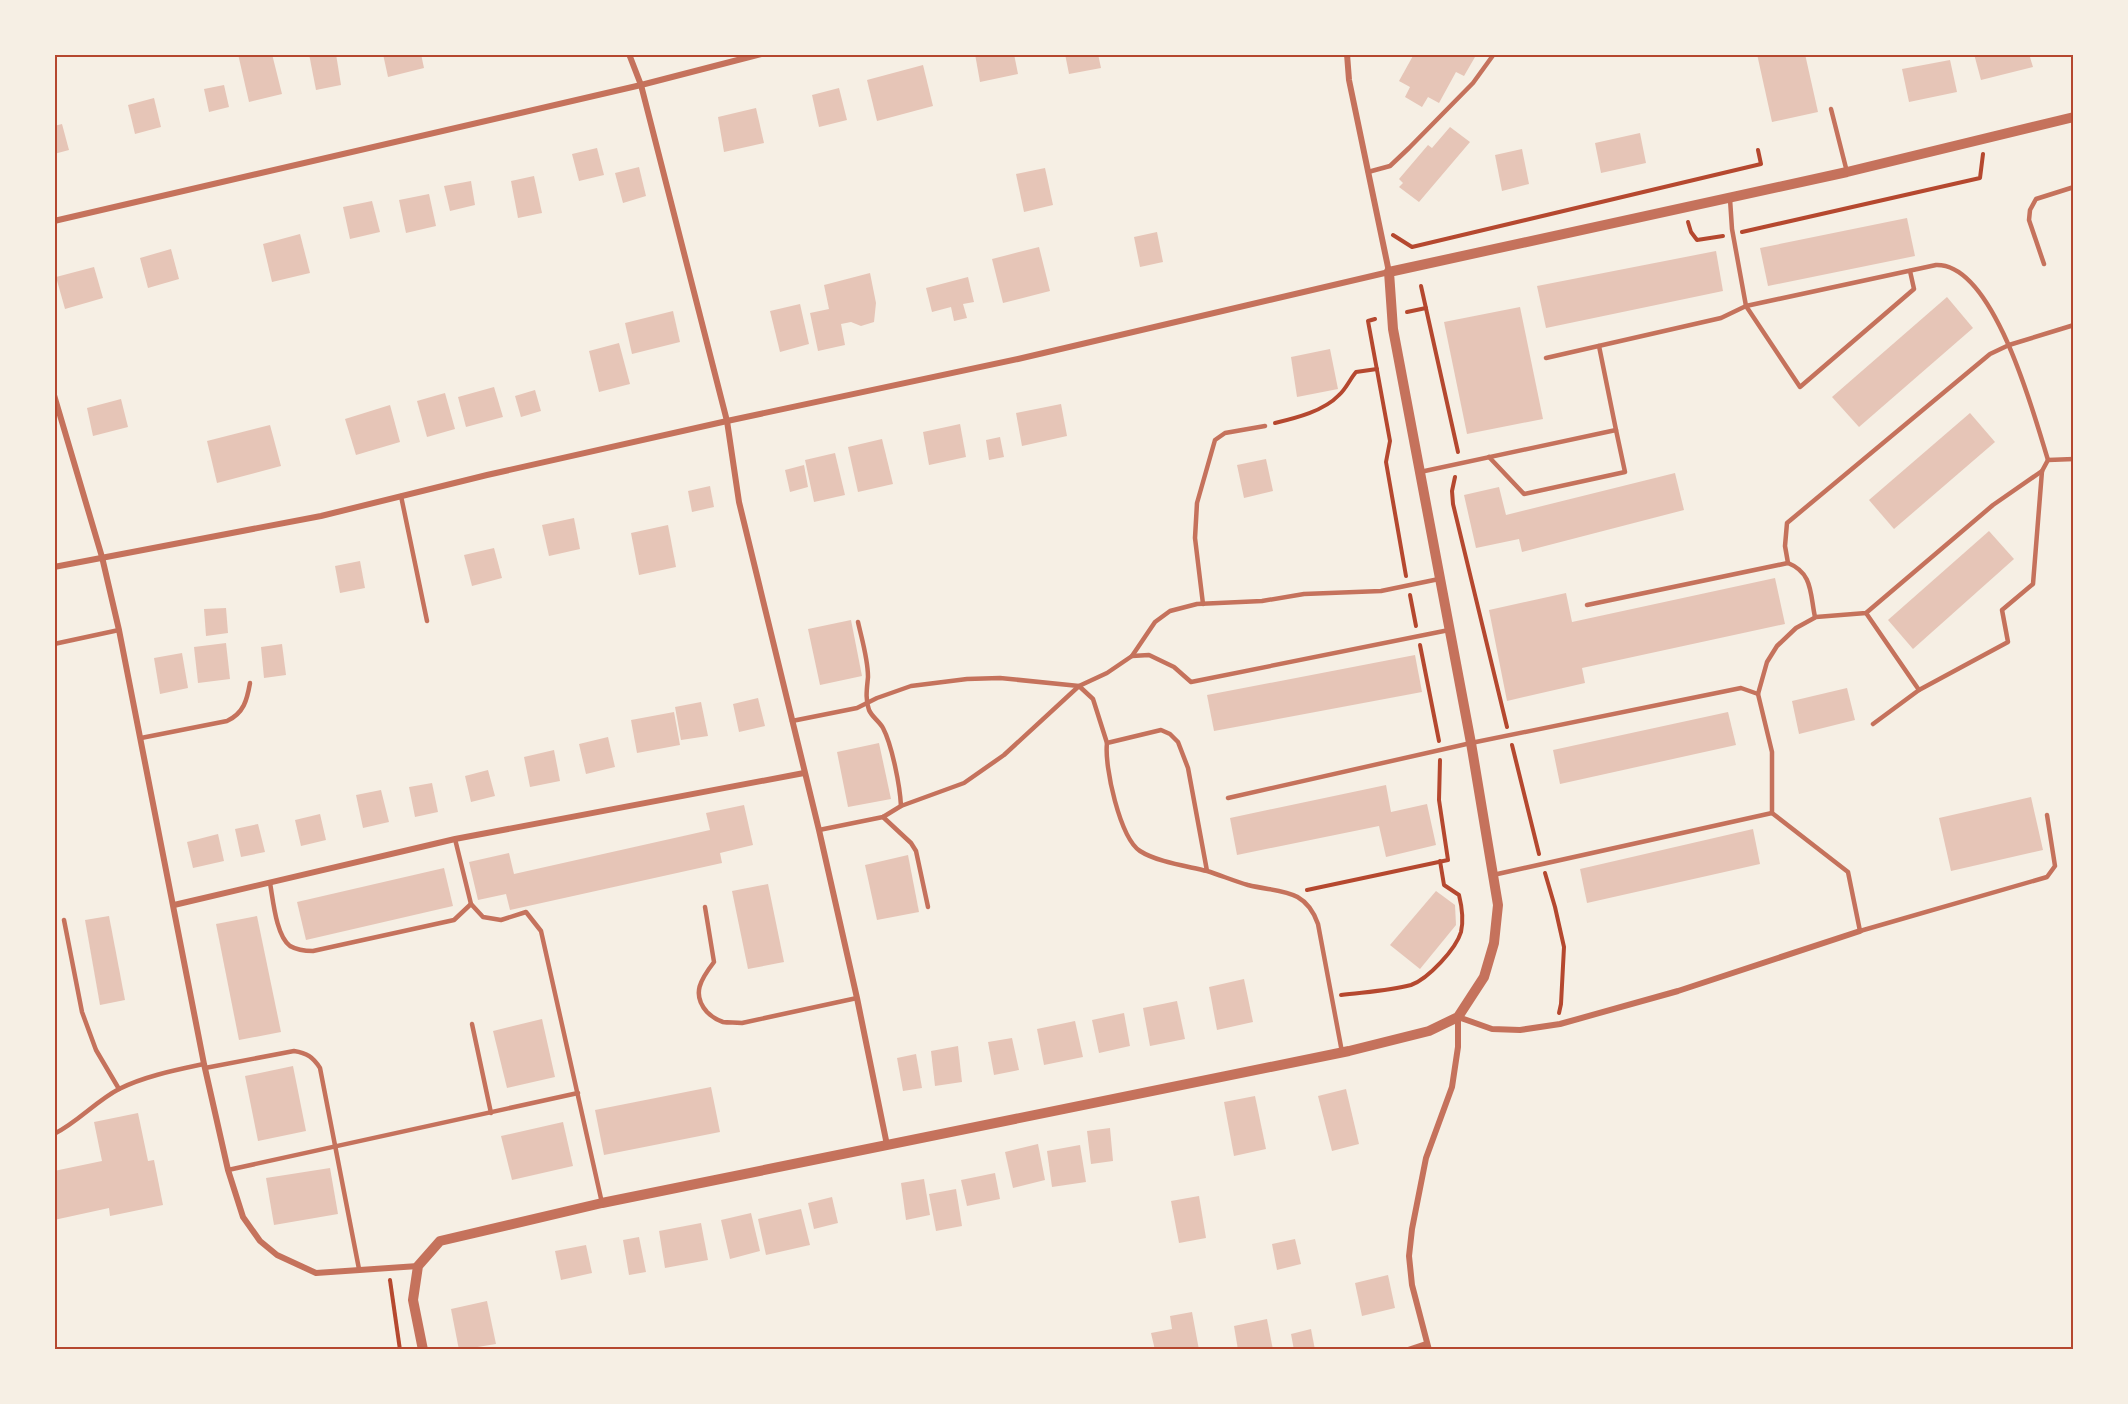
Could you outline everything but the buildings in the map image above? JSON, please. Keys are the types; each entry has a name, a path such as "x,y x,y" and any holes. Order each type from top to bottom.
{"street":[{"path":"629,54 641,85 727,421 739,502 819,830 887,1145"},
{"path":"54,221 641,85 761,54"},
{"path":"423,1350 413,1300 418,1266 440,1241 602,1203 1342,1052 1429,1031 1458,1017 1484,977 1494,943 1498,905 1471,743 1393,329 1389,272 1349,80 1347,54"},
{"path":"54,567 321,516 727,421 1018,359 1389,272 1847,172 2074,117"},
{"path":"54,395 102,557 119,630 205,1066 228,1170 243,1217 260,1241 278,1255 316,1272 418,1266"},
{"path":"174,905 456,839 804,773"},
{"path":"1458,1017 1492,1029 1520,1030 1555,1025 1678,991 1860,931"},
{"path":"1408,1350 1428,1347 1412,1285 1409,1256 1426,1158 1452,1087 1458,1047 1458,1017"}],"lane":[{"path":"1368,172 1390,166 1410,148 1473,83 1494,54"},
{"path":"1831,109 1847,172"},
{"path":"2044,264 2029,220 2030,210 2036,199 2074,187"},
{"path":"1730,197 1733,234 1746,306 1800,387 1914,289 1910,271"},
{"path":"1546,358 1721,318 1746,306 1936,265 1946,264 1956,269 1990,306 2009,345 2048,460 2042,471 2033,584 2002,610 2008,642 1919,690 1873,724"},
{"path":"1788,563 1785,546 1787,524 1990,354 2009,345 2074,325"},
{"path":"1489,457 1524,494 1625,472 1599,346"},
{"path":"1203,604 1195,538 1197,503 1215,440 1225,433 1265,426"},
{"path":"1420,472 1616,430"},
{"path":"2048,460 2074,459"},
{"path":"1772,813 1772,752 1758,694 1767,662 1777,646 1796,628 1815,617 1866,613 1993,505 2042,471"},
{"path":"401,496 427,621"},
{"path":"1587,605 1788,563 1800,568 1807,577 1815,617"},
{"path":"819,830 883,817 901,806 964,783 1004,755 1079,686 1107,673 1132,656 1155,622 1170,611 1203,604 1262,601 1304,594 1381,591 1439,579"},
{"path":"1866,613 1919,690"},
{"path":"858,622 867,668 867,703 888,740 901,806"},
{"path":"54,644 119,630"},
{"path":"1132,656 1149,656 1158,659 1174,667 1191,682 1449,630"},
{"path":"792,721 857,708 911,686 968,679 1000,678 1079,686 1093,699 1107,743 1106,755 1110,777 1126,833 1132,844 1141,852 1249,885 1293,893 1314,912 1342,1052"},
{"path":"141,738 227,721 236,717 246,702 250,683"},
{"path":"1228,798 1471,743 1741,688 1758,694"},
{"path":"1107,743 1161,730 1170,734 1178,742 1188,768 1207,871"},
{"path":"1492,875 1772,813"},
{"path":"1772,813 1848,872 1860,931 2047,877 2055,866 2047,815"},
{"path":"883,817 916,851 928,907"},
{"path":"456,839 471,904 483,917 501,920 525,912 541,932 602,1203"},
{"path":"270,883 284,940 291,947 301,950 313,951 454,920 471,904"},
{"path":"705,908 714,962 704,975 699,988 700,1004 711,1016 724,1022 742,1023 857,998"},
{"path":"64,920 82,1012 96,1050 119,1089"},
{"path":"472,1024 491,1113"},
{"path":"54,1134 119,1089 156,1075 266,1055 305,1053 314,1059 320,1068 359,1269"},
{"path":"228,1170 578,1094"}],"path":[{"path":"1688,222 1696,240 1733,234 1980,178 1985,139"},
{"path":"1412,247 1761,164 1758,150"},
{"path":"1421,286 1460,464 1452,491 1453,504 1509,736 1564,946 1561,1004 1555,1025"},
{"path":"1403,313 1426,308"},
{"path":"1265,426 1307,414 1327,404 1340,395 1356,372 1377,369"},
{"path":"1332,996 1412,984 1426,976 1444,958 1461,933 1463,912 1459,895 1444,885 1440,861"},
{"path":"388,1267 400,1350"}]}
